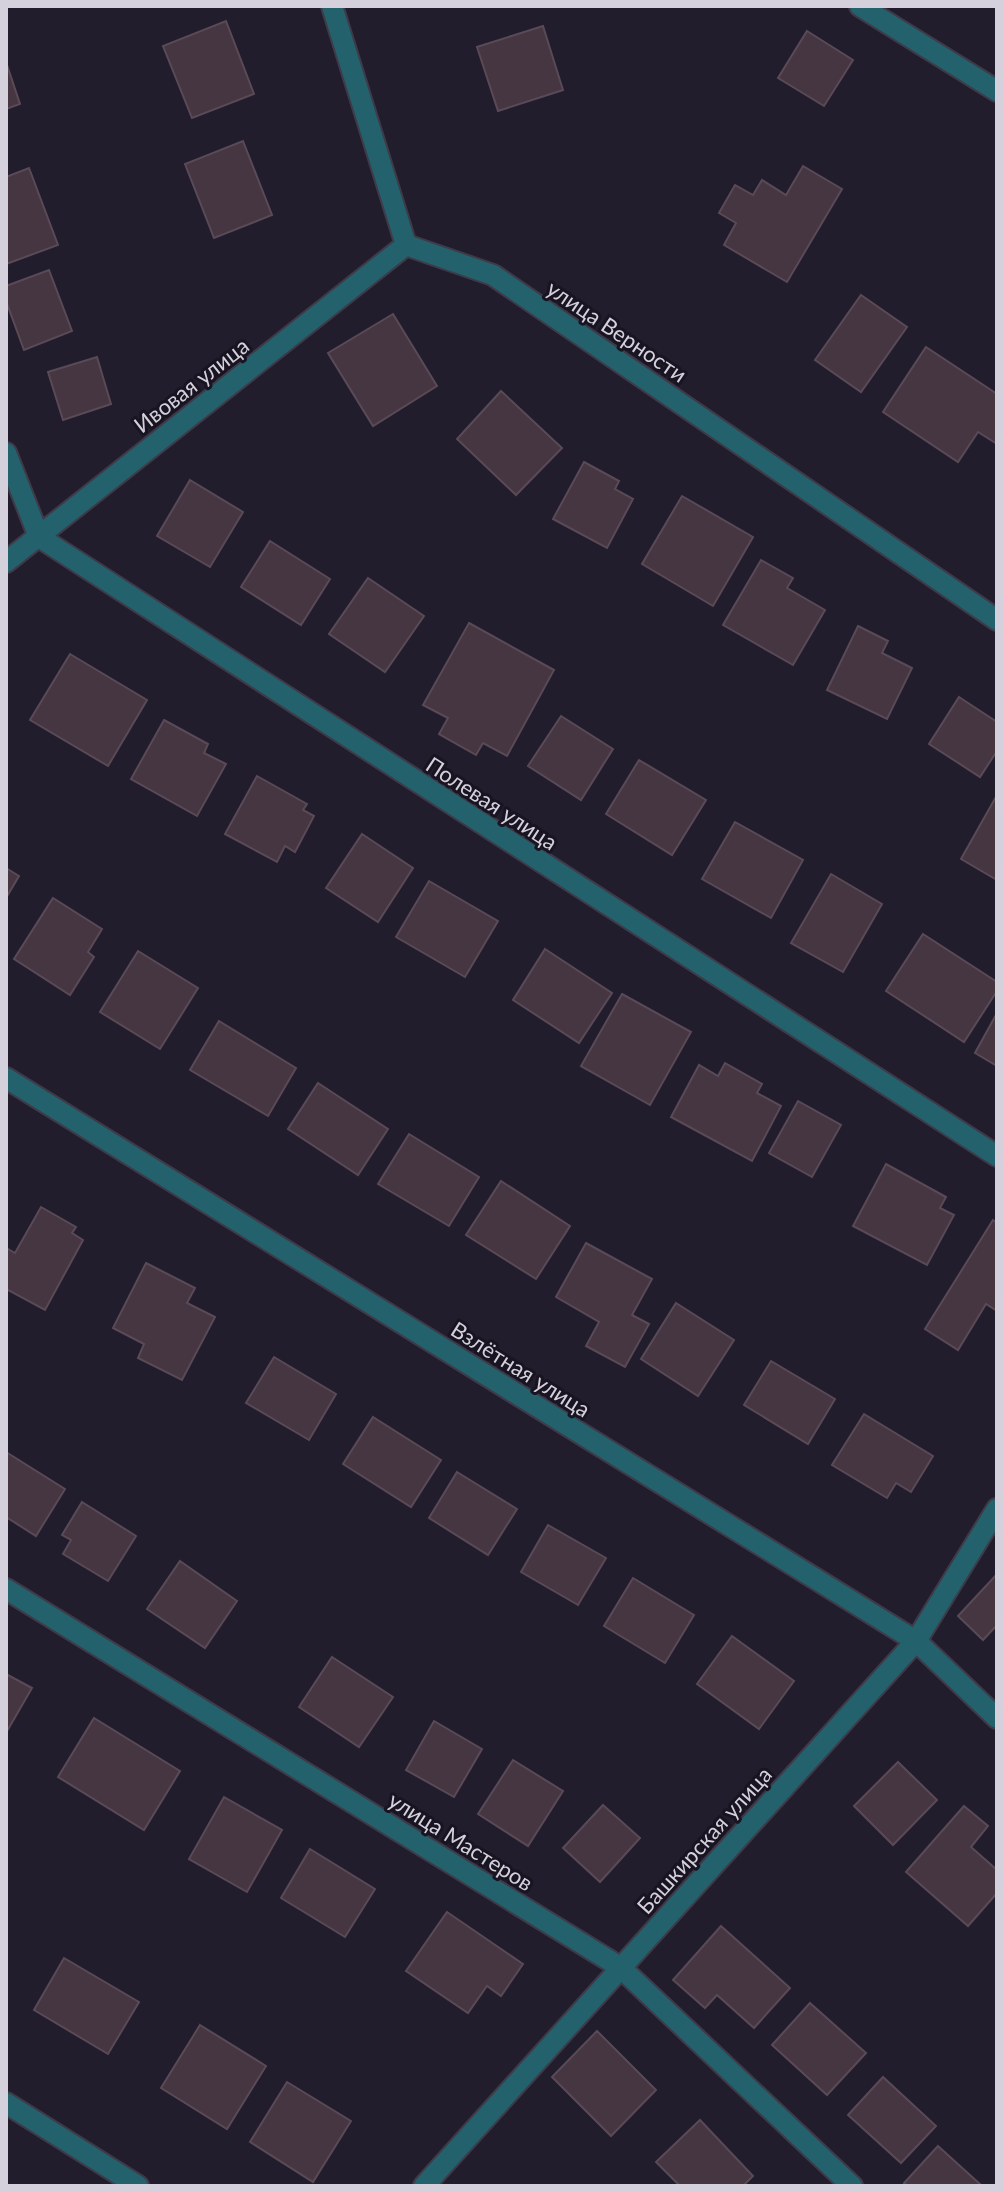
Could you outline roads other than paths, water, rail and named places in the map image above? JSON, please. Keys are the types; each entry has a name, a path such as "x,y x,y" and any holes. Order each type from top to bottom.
{"street":[{"path":"332,6 406,245"},
{"path":"860,6 997,91"},
{"name":"Ивовая улица","path":"6,562 406,245"},
{"name":"улица Верности","path":"406,245 493,275 997,620"},
{"path":"6,453 39,537"},
{"name":"Полевая улица","path":"39,537 997,1156"},
{"name":"Взлётная улица","path":"6,1078 916,1641 997,1718"},
{"name":"Башкирская улица","path":"424,2186 916,1641 997,1509"},
{"name":"улица Мастеров","path":"6,1589 620,1967 852,2186"},
{"path":"6,2103 138,2186"}]}
